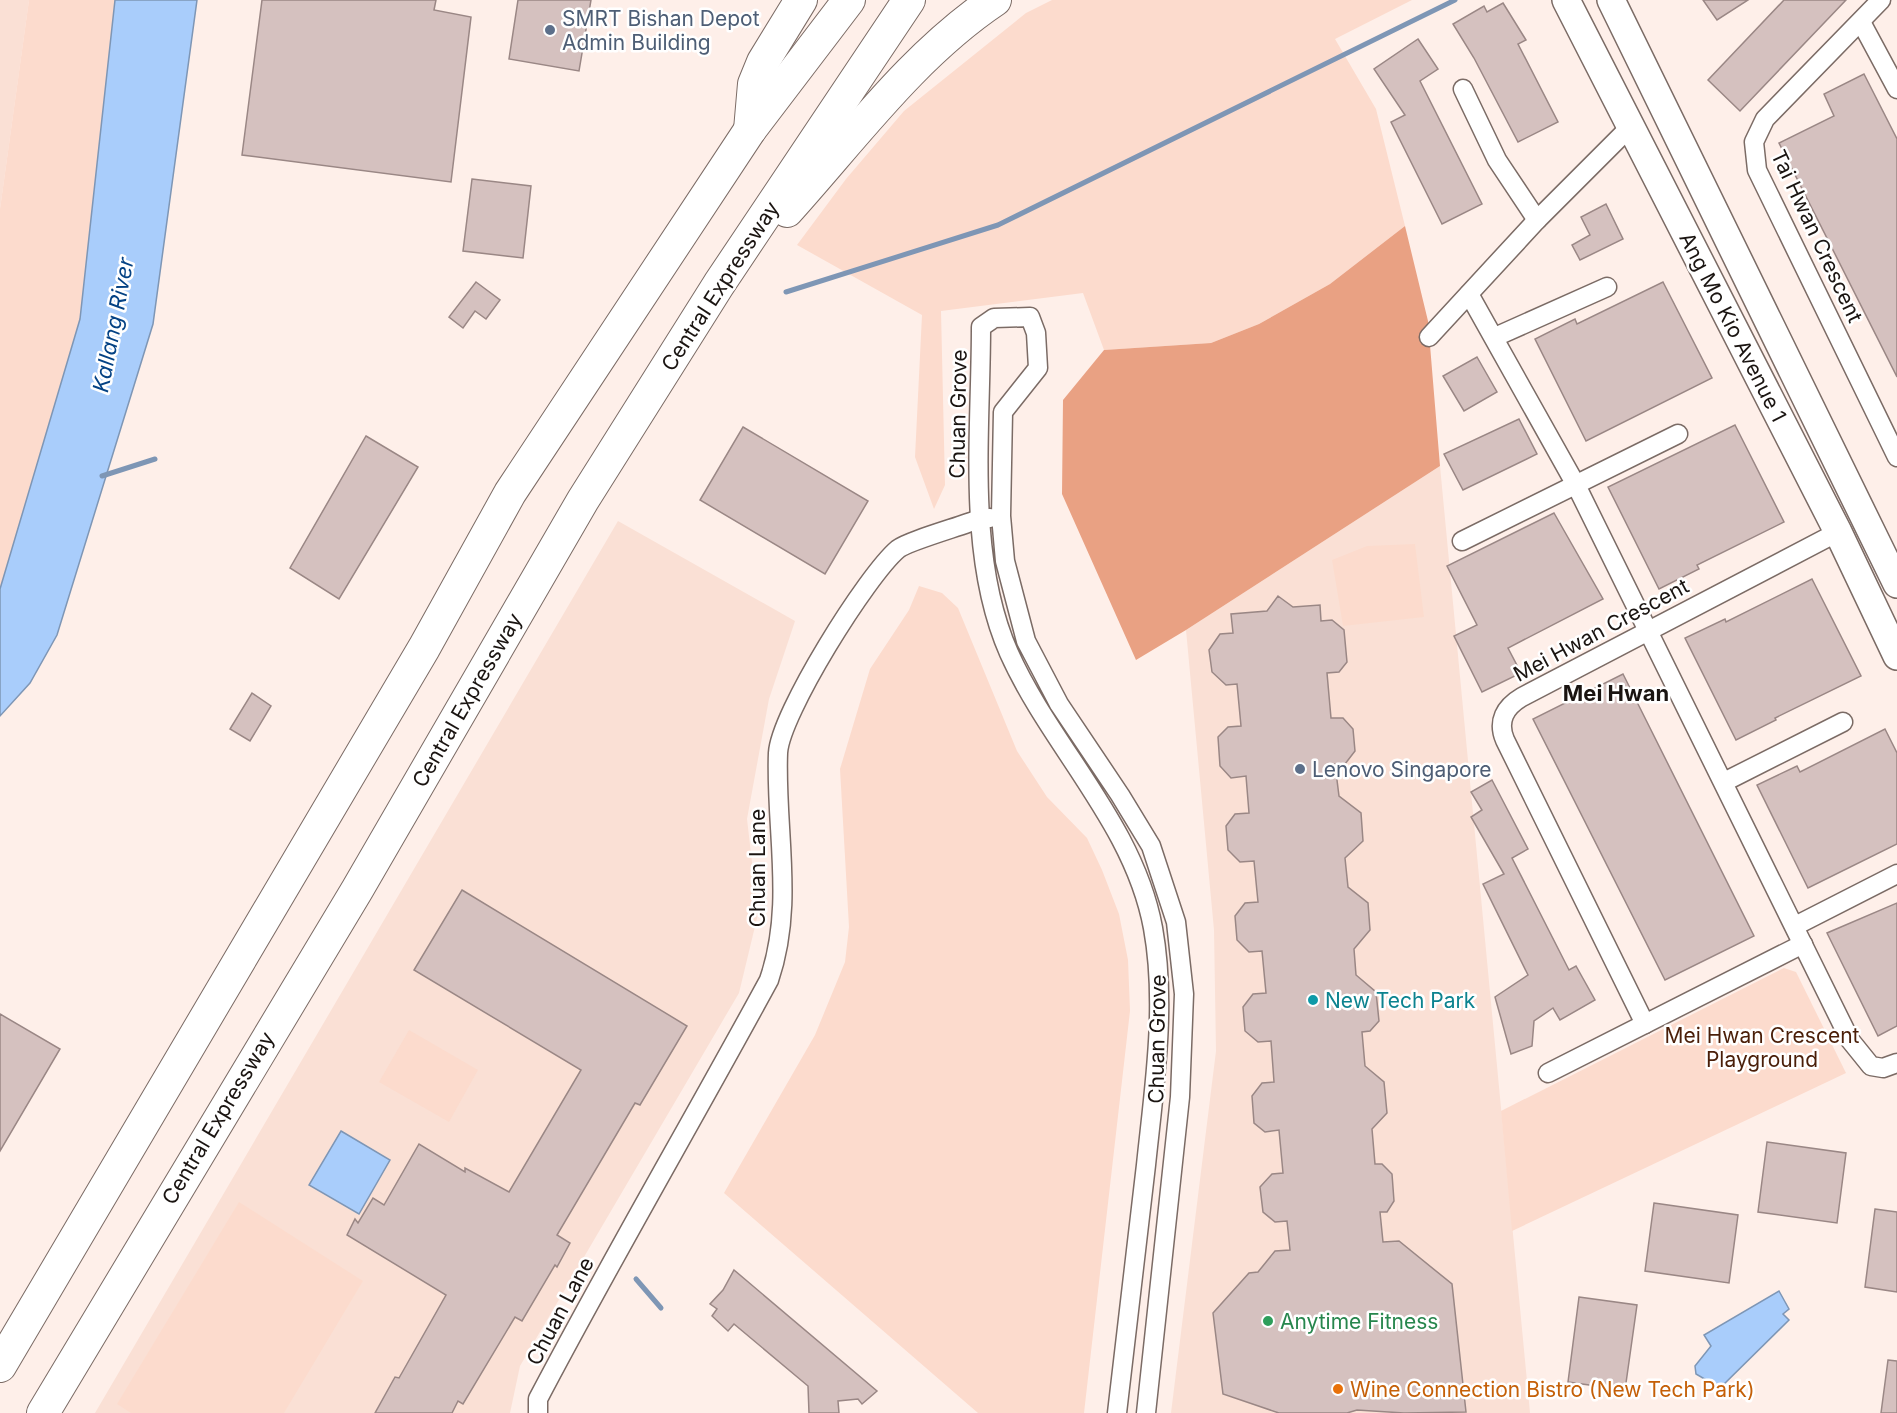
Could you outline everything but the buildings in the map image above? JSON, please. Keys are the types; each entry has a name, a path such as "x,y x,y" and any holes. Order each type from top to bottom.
{"highway":[{"path":"750,130 754,84 763,62 801,0"},
{"path":"0,1366 424,648 510,493 750,130 849,0"},
{"name":"Central Expressway","path":"43,1413 357,890 583,500 719,284 909,0"},
{"path":"719,284 840,153 898,84 963,22 995,0"}],"main road":[{"name":"Ang Mo Kio Avenue 1","path":"1566,0 1838,532 1897,656"},
{"name":"Ang Mo Kio Avenue 1","path":"1611,0 1897,584"}],"street":[{"name":"Tai Hwan Crescent","path":"1881,0 1771,111 1756,133 1753,152 1757,170 1897,457"},
{"path":"1861,22 1897,89"},
{"path":"1463,88 1497,160 1537,220"},
{"path":"1429,337 1537,220 1631,126"},
{"path":"1495,338 1607,287"},
{"path":"1469,294 1576,485 1859,1053 1875,1067 1883,1068 1897,1063"},
{"name":"Chuan Grove","path":"1117,1413 1153,1103 1160,990 1153,926 1129,855 1042,717 1009,652 997,620 984,558 979,519 981,327 994,318 1030,317 1036,333 1038,368 1003,412 1001,516 1005,561 1026,642 1059,704 1151,846 1176,922 1184,994 1180,1098 1146,1413"},
{"path":"1462,541 1678,434"},
{"name":"Chuan Lane","path":"538,1413 538,1399 590,1300 769,980 778,954 784,911 778,750 796,705 842,622 899,548 979,519 1001,516"},
{"name":"Mei Hwan Crescent","path":"1645,1024 1504,740 1501,725 1503,715 1516,700 1838,532"},
{"path":"1724,782 1844,722"},
{"path":"1795,926 1897,874"},
{"path":"1548,1073 1803,944"}],"shaded area":[{"path":"0,0 29,0 0,209"},
{"path":"1405,226 1428,321 1440,466 1136,660 1062,494 1063,400 1104,350 1211,343 1259,324 1330,284"},
{"path":"1440,466 1530,1413 1171,1413 1216,1051 1214,930 1186,630"},
{"path":"618,521 795,621 769,699 747,819 758,914 739,993 520,1366 510,1413 95,1413"}],"green space":[{"path":"29,0 115,0 80,319 0,591 0,209"},
{"path":"1052,0 1412,0 1335,39 1376,109 1405,226 1330,284 1259,324 1211,343 1104,350 1083,293 941,311 945,485 934,509 915,457 922,315 797,245 846,179 904,111 1026,13"},
{"path":"1415,544 1424,617 1343,626 1332,560 1367,546"},
{"path":"919,586 942,593 958,608 1017,751 1047,797 1087,838 1119,914 1128,960 1130,1011 1084,1413 978,1413 724,1193 815,1035 845,962 849,927 840,769 870,669 909,610"},
{"name":"Mei Hwan Crescent Playground","path":"1784,968 1796,972 1846,1073 1512,1231 1501,1111"},
{"path":"409,1030 478,1070 449,1122 379,1082"},
{"path":"239,1202 363,1281 284,1413 131,1413 117,1404"}],"water":[{"name":"Kallang River","path":"115,0 197,0 153,324 57,635 30,683 0,716 0,589 80,319"},
{"path":"341,1131 390,1160 359,1214 309,1185"},
{"path":"1779,1291 1789,1309 1783,1314 1789,1320 1720,1388 1696,1374 1695,1366 1711,1346 1704,1335"}],"waterway":[{"path":"786,292 998,225 1455,0"},
{"path":"102,476 155,459"},
{"path":"636,1279 661,1308"}],"place":[{"name":"SMRT Bishan Depot Admin Building","path":"550,30"},
{"name":"Lenovo Singapore","path":"1300,769"},
{"name":"New Tech Park","path":"1313,1000"},
{"name":"Anytime Fitness","path":"1268,1321"},
{"name":"Wine Connection Bistro (New Tech Park)","path":"1338,1389"}],"district":[{"name":"Mei Hwan","path":"1616,693"}]}
